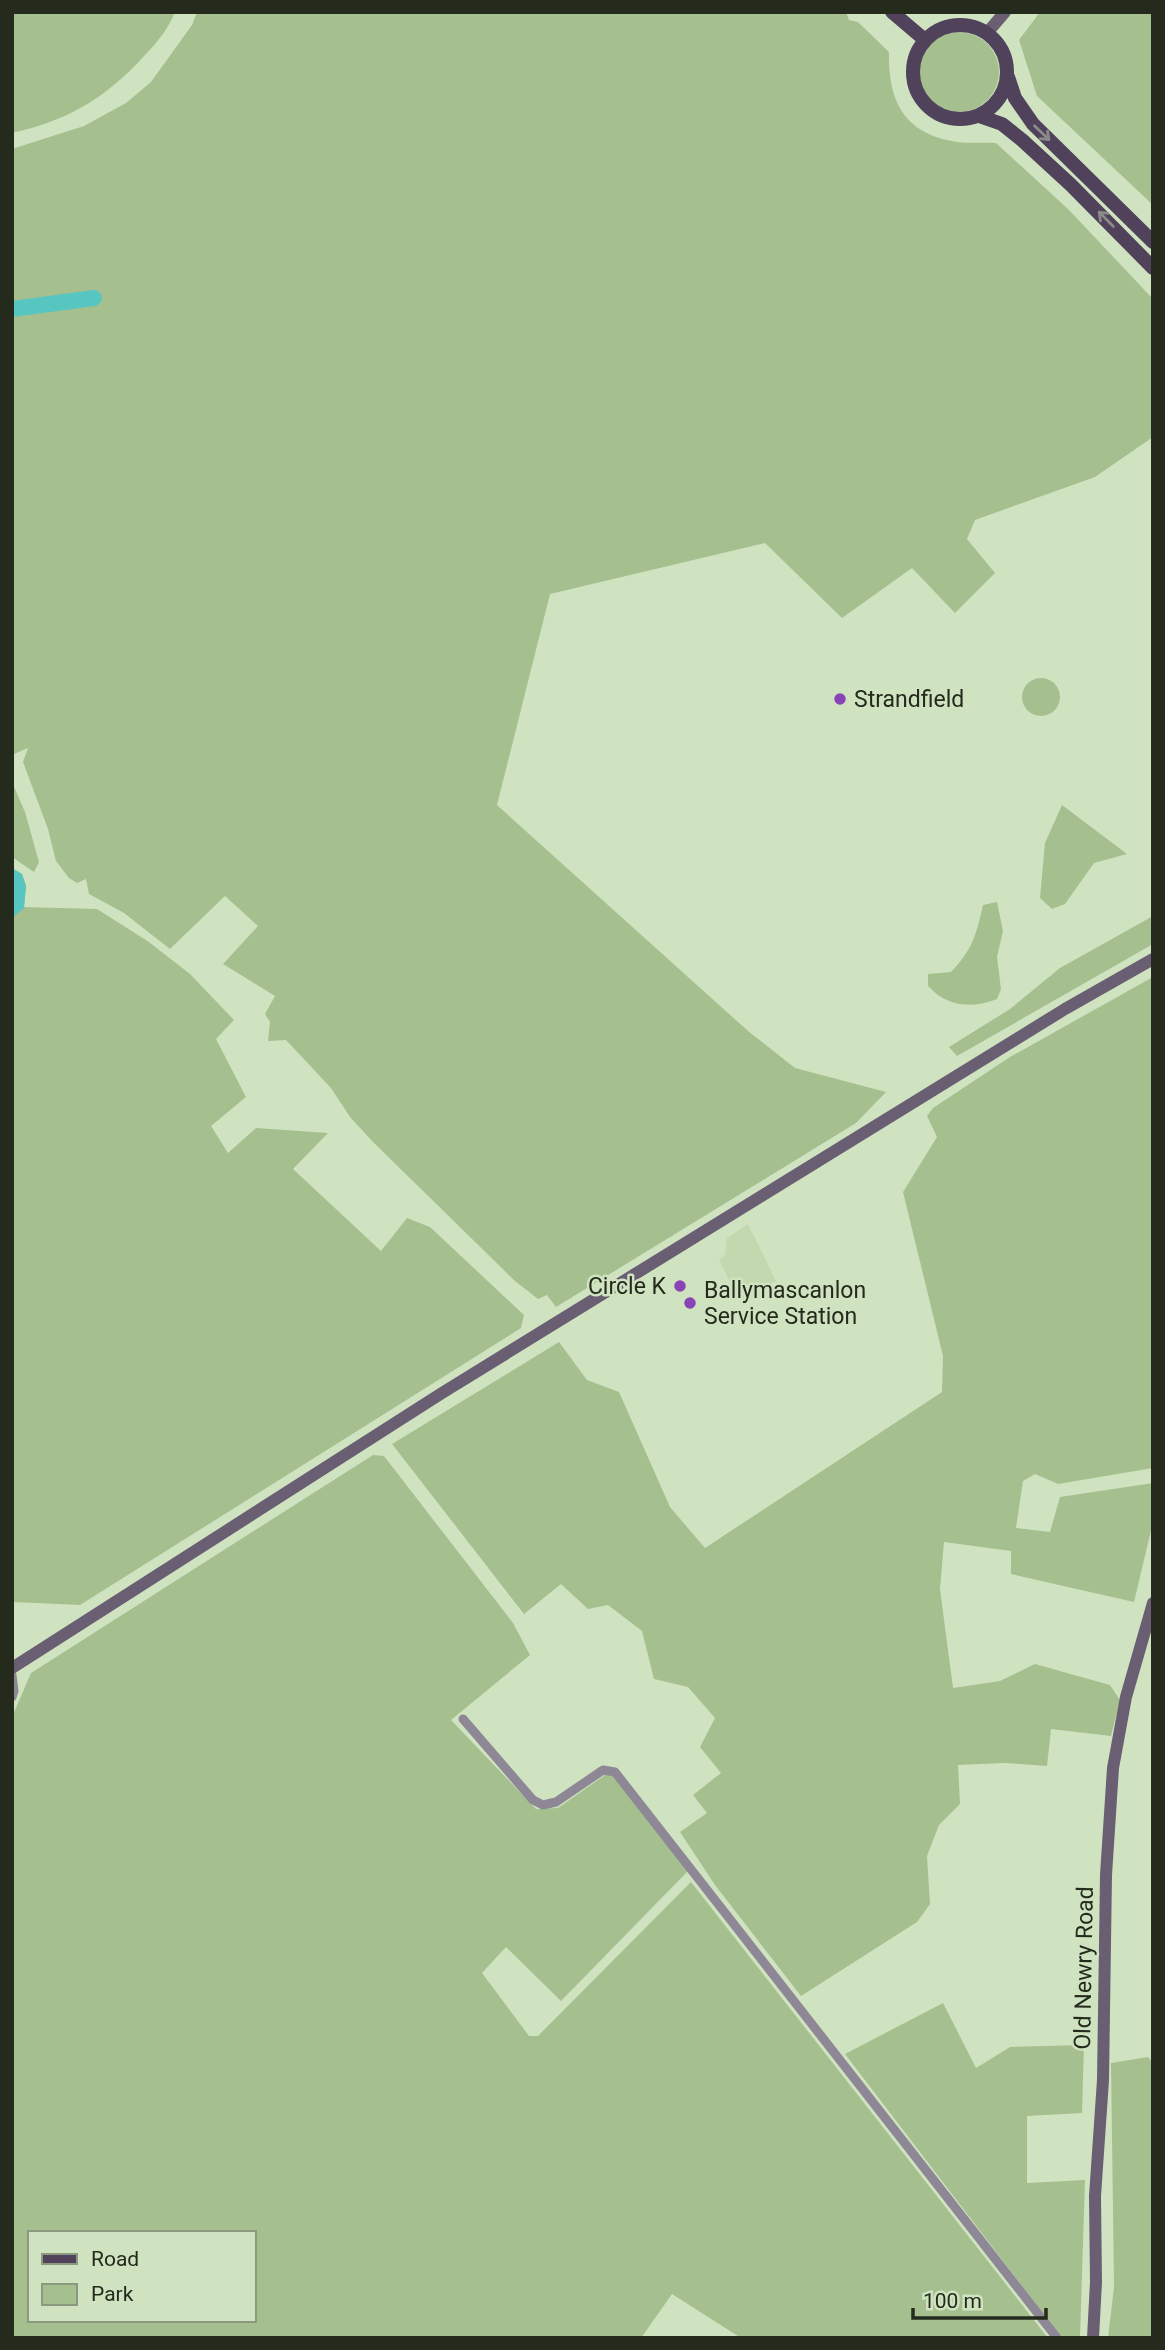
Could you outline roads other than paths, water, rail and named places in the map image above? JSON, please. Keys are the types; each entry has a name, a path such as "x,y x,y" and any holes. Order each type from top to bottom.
{"main road":[{"path":"892,12 925,40"},
{"path":"987,33 1005,12"},
{"path":"952,25 970,26 987,33 1001,49 1007,66 1004,88 997,102 979,116 964,119 949,118 932,111 921,100 914,86 912,72 915,56 925,40 933,33 952,25"},
{"path":"1007,76 1015,99 1033,124 1153,242"},
{"path":"979,116 1002,124 1022,140 1153,268"},
{"path":"12,1668 442,1393 1065,1009 1153,959"},
{"name":"Old Newry Road","path":"1093,2338 1096,2281 1095,2196 1103,2080 1106,1875 1114,1768 1126,1697 1153,1603"}],"street":[{"path":"12,1675 12,1697"},
{"path":"463,1719 533,1800 543,1805 556,1802 603,1770 615,1772 1057,2338"}],"water":[{"path":"12,868 22,874 26,886 24,908 12,918"}],"waterway":[{"path":"12,309 94,298"}],"place":[{"name":"Strandfield","path":"840,699"},
{"name":"Circle K","path":"680,1286"},
{"name":"Ballymascanlon Service Station","path":"690,1303"}]}
